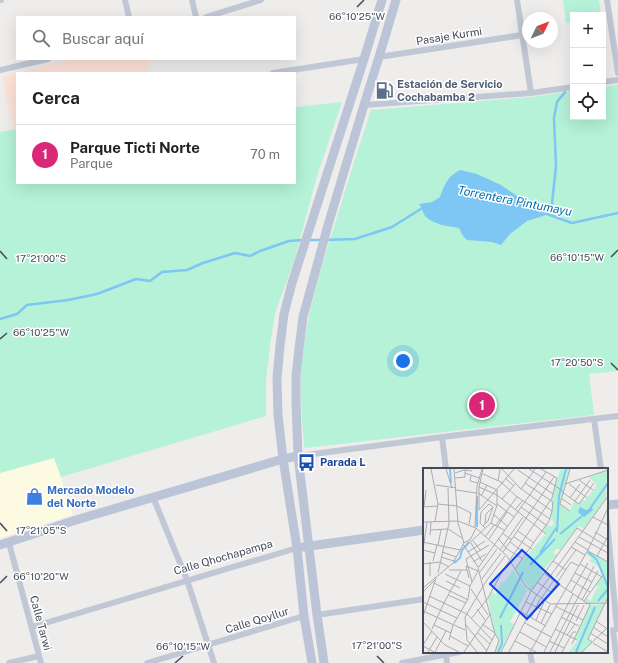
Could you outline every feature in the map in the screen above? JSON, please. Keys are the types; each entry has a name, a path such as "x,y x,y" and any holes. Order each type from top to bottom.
{"main road":[{"path":"312,663 304,616 297,548 283,459 278,415 277,378 280,346 284,314 292,283 306,243 382,0"},
{"path":"324,663 316,615 298,456 296,376 303,317 328,225 396,0"},
{"path":"4,544 76,520 283,459 298,456"},
{"path":"608,505 618,504"},
{"name":"Calle Qhochapampa","path":"297,548 423,530"}],"street":[{"path":"125,0 129,16"},
{"path":"192,0 196,16"},
{"path":"209,16 260,0"},
{"path":"517,0 522,35"},
{"path":"607,0 618,73"},
{"name":"Pasaje Kurmi","path":"379,57 522,35"},
{"path":"524,48 531,93"},
{"path":"280,72 364,59"},
{"path":"0,70 44,60"},
{"path":"606,82 618,80"},
{"path":"364,105 531,93 570,87"},
{"path":"298,456 618,416"},
{"path":"594,419 601,468"},
{"path":"442,437 446,468"},
{"path":"153,497 187,580 214,663"},
{"name":"Calle Tarwi","path":"4,544 32,627 41,663"},
{"name":"Calle Qhochapampa","path":"32,627 297,548"},
{"path":"608,548 617,663"},
{"path":"316,615 423,599"},
{"name":"Calle Qoyllur","path":"147,663 304,616"},
{"path":"402,663 452,653"},
{"path":"530,653 532,663"},
{"path":"446,654 447,663"},
{"path":"9,663 39,656"}],"shaded area":[{"path":"67,60 151,60 147,72 22,72"},
{"path":"16,73 16,129 14,129 2,77"},
{"name":"Mercado Modelo del Norte","path":"54,457 73,515 0,538 0,473"}],"green space":[{"path":"563,0 599,0 601,12 570,12 570,22 566,23"},
{"path":"618,85 618,371 589,374 594,415 305,448 301,382 307,324 326,252 371,110 531,97 570,91 570,120 606,120 606,87"},
{"path":"342,102 317,176 294,261 275,313 266,380 266,416 61,477 54,458 0,473 0,132 16,129 16,184 296,184 296,107"}],"water":[{"path":"460,170 477,174 501,185 517,196 539,206 549,214 527,221 510,234 501,245 492,242 467,240 459,228 441,225 425,216 419,204 432,202 440,197 447,181 452,175"}],"waterway":[{"path":"549,214 552,204 556,166 554,118 557,102 565,92"},
{"name":"Torrentera Pintumayu","path":"326,240 355,239 392,227 424,207"},
{"name":"Torrentera Pintumayu","path":"547,214 572,223 618,213"},
{"name":"Torrentera Pintumayu","path":"0,319 17,314 27,305 68,300 97,294 136,279 150,281 162,272 187,270 203,263 235,253 250,256 289,241 303,240"},
{"name":"Torrentera Pintumayu","path":"308,240 321,240"}],"place":[{"name":"Estación de Servicio Cochabamba 2","path":"384,90"},
{"name":"Parque Ticti Norte","path":"482,405"},
{"name":"Parada L","path":"307,462"},
{"name":"Mercado Modelo del Norte","path":"34,496"}]}
